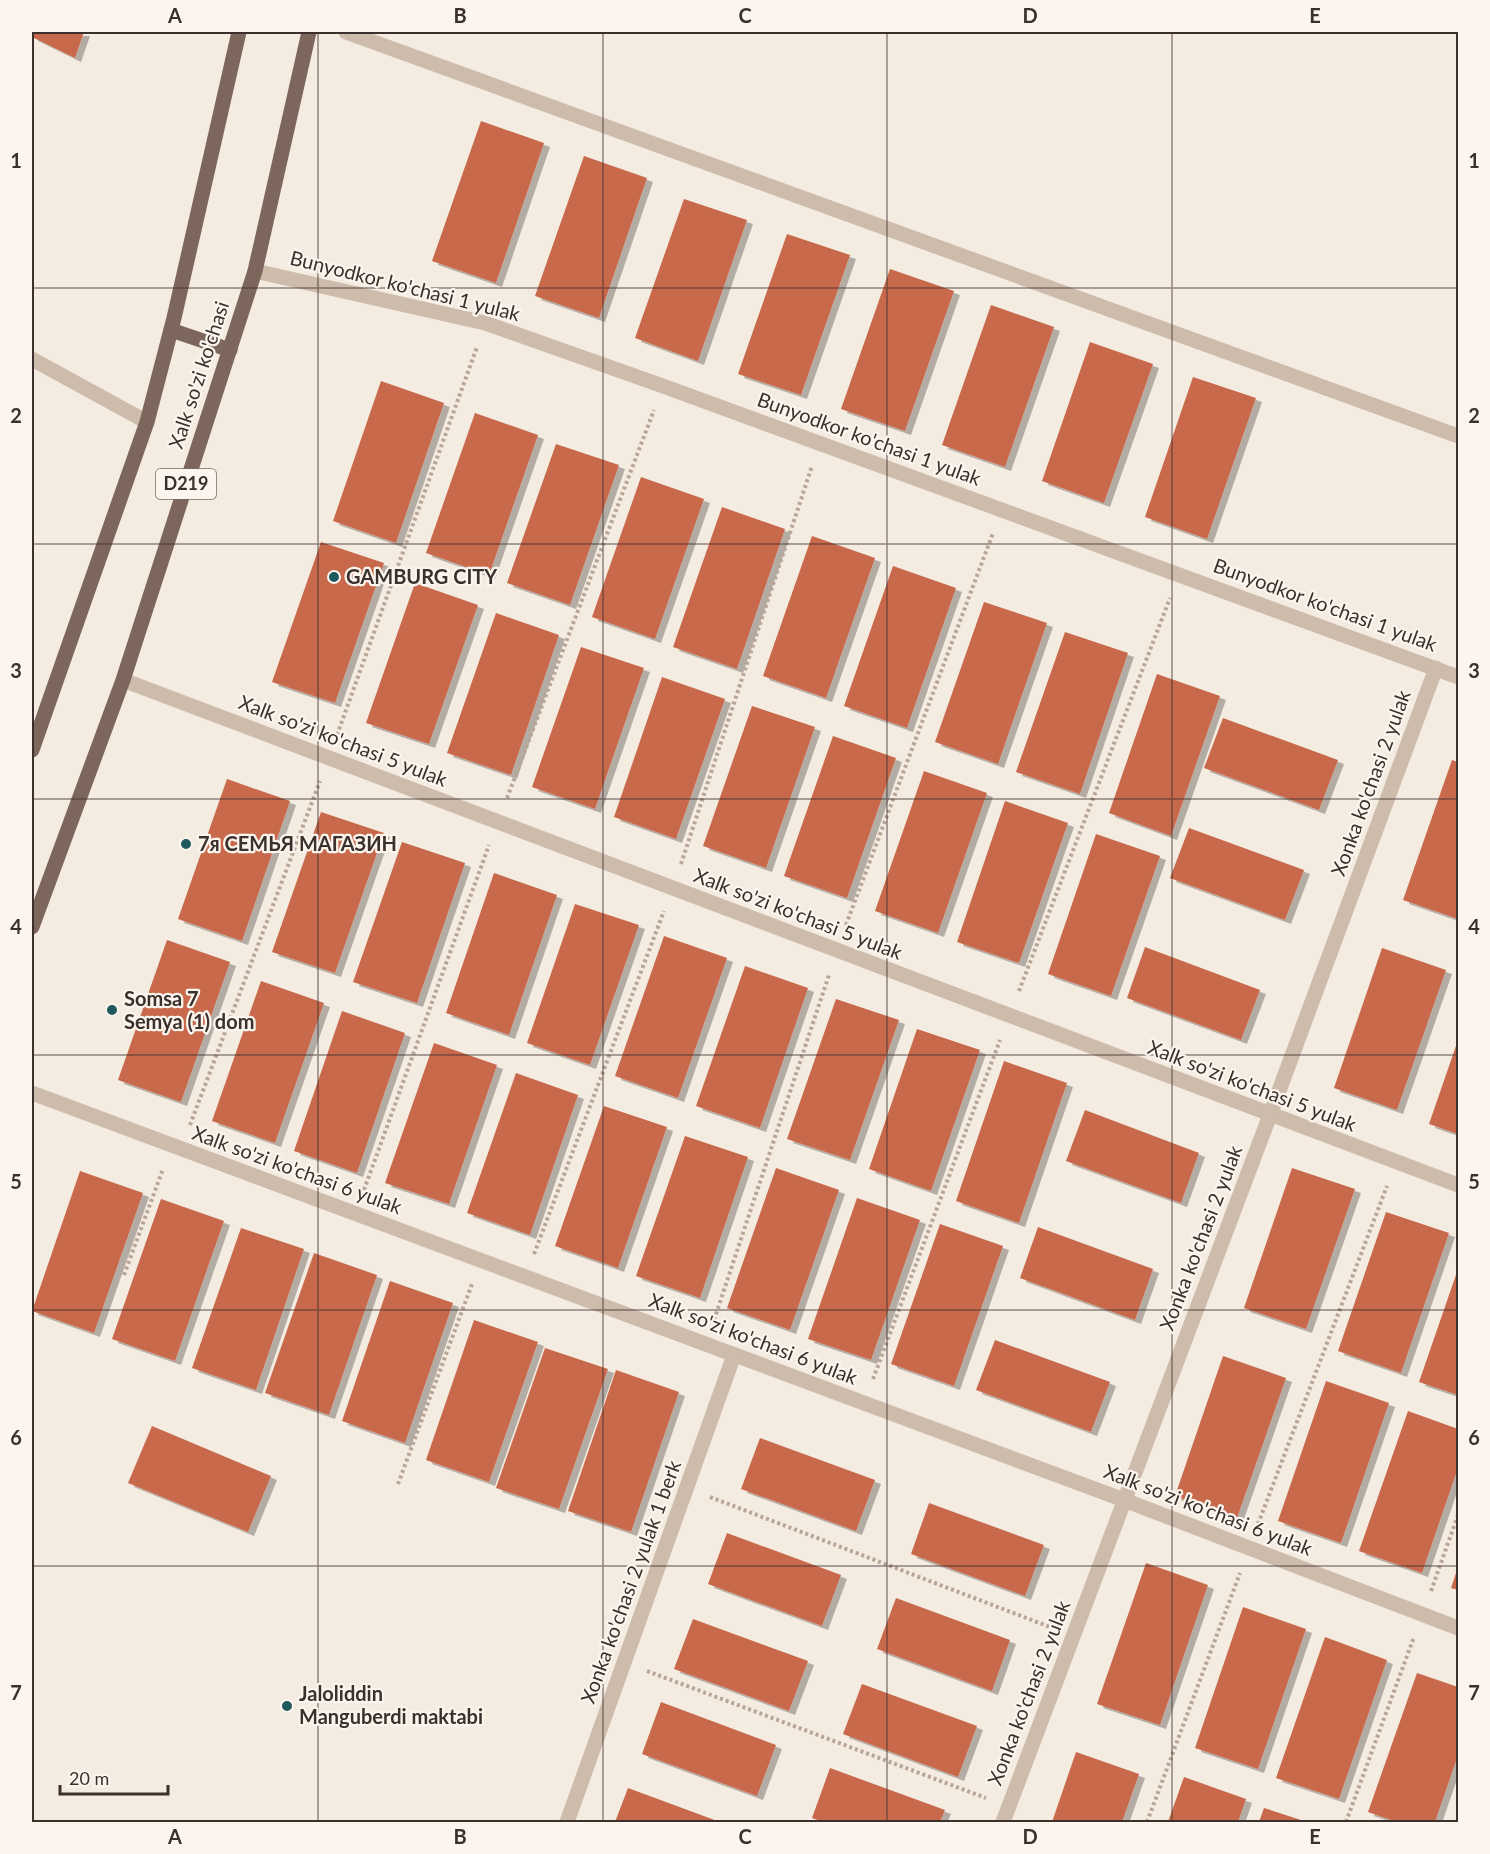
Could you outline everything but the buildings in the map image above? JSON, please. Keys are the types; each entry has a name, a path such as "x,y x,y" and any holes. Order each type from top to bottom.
{"main road":[{"name":"Xalk so'zi ko'chasi","path":"32,750 147,422 171,330 239,32"},
{"name":"Xalk so'zi ko'chasi","path":"32,927 123,680 255,271 309,32"},
{"path":"171,330 230,350"}],"street":[{"path":"346,32 1458,436"},
{"name":"Bunyodkor ko'chasi 1 yulak","path":"255,271 485,323 1458,677"},
{"path":"32,359 147,422"},
{"name":"Xonka ko'chasi 2 yulak","path":"1003,1822 1436,668"},
{"name":"Xalk so'zi ko'chasi 5 yulak","path":"123,680 1458,1185"},
{"name":"Xalk so'zi ko'chasi 6 yulak","path":"32,1093 1124,1500 1458,1628"},
{"name":"Xonka ko'chasi 2 yulak 1 berk","path":"567,1822 734,1355"}],"path":[{"path":"124,1275 172,1146"},
{"path":"1147,1822 1396,1162"},
{"path":"398,1484 480,1260"},
{"path":"686,1488 1073,1636"},
{"path":"1346,1822 1458,1515"},
{"path":"624,1662 1009,1806"}],"place":[{"name":"GAMBURG CITY","path":"334,577"},
{"name":"7я СЕМЬЯ МАГАЗИН","path":"186,844"},
{"name":"Somsa 7 Semya (1) dom","path":"112,1010"},
{"name":"Jaloliddin Manguberdi maktabi","path":"287,1706"}]}
